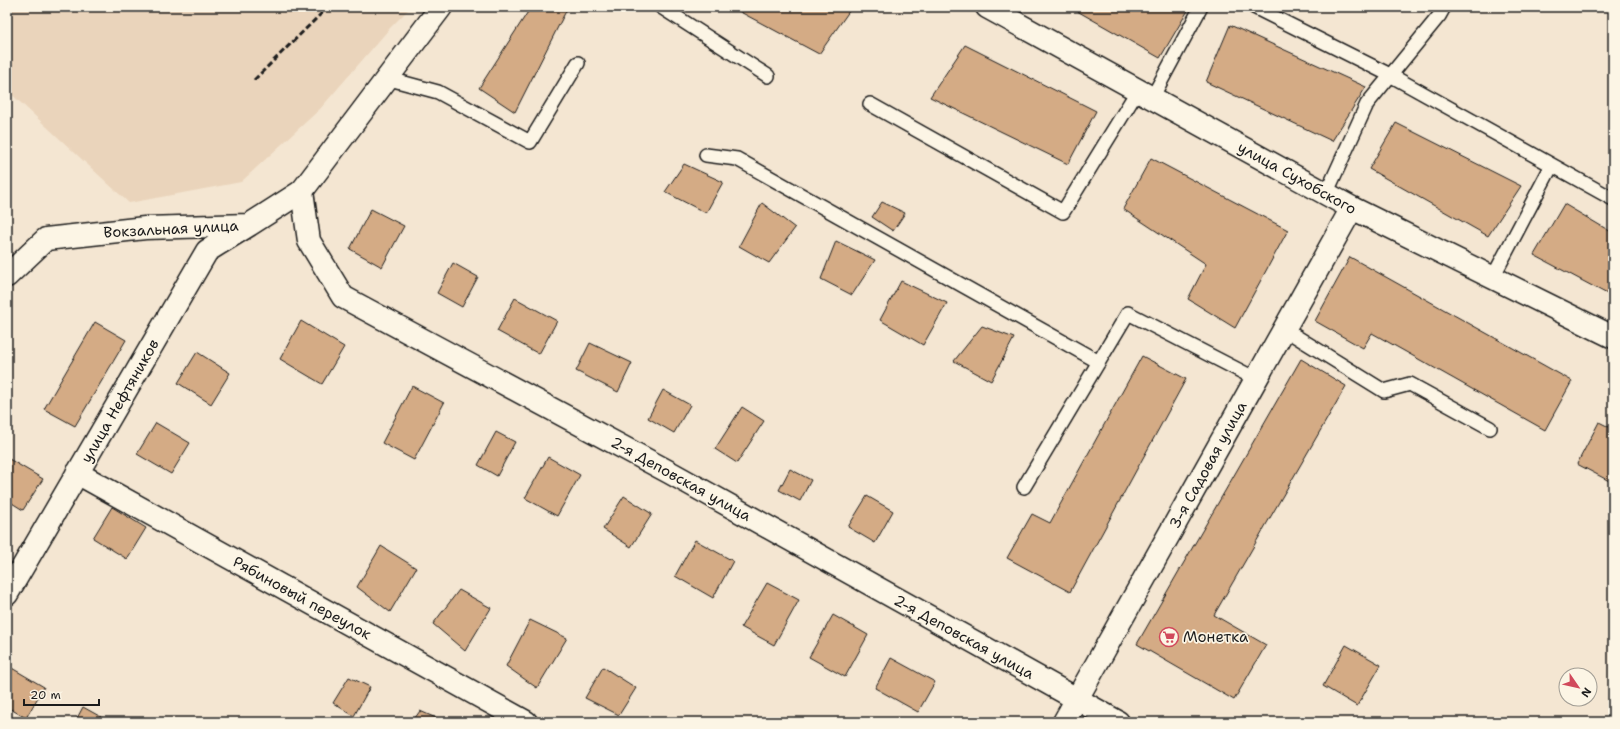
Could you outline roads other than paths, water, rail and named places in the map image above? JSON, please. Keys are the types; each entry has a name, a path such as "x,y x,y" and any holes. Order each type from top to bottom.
{"street":[{"name":"Вокзальная улица","path":"7,276 46,239 145,228 249,225 302,191 441,7"},
{"name":"улица Сухобского","path":"993,9 1352,208 1613,337"},
{"name":"2-я Деповская улица","path":"302,191 309,242 343,297 669,472 1118,722"},
{"name":"3-я Садовая улица","path":"1064,722 1352,208"},
{"name":"улица Нефтяников","path":"7,594 207,251 249,225"},
{"name":"Рябиновый переулок","path":"77,474 526,722"}],"lane":[{"path":"661,7 768,76"},
{"path":"870,104 1063,212 1145,94 1201,7"},
{"path":"1254,7 1390,75 1613,199"},
{"path":"1326,194 1367,104 1439,16 1444,7"},
{"path":"386,78 438,92 530,142 578,63"},
{"path":"706,156 737,159 1099,362"},
{"path":"1492,278 1552,165"},
{"path":"1024,487 1128,313 1256,379"},
{"path":"1284,329 1384,391 1410,384 1490,428"}],"railway":[{"path":"254,80 328,7"}],"place":[{"name":"Монетка","path":"1169,637"}]}
